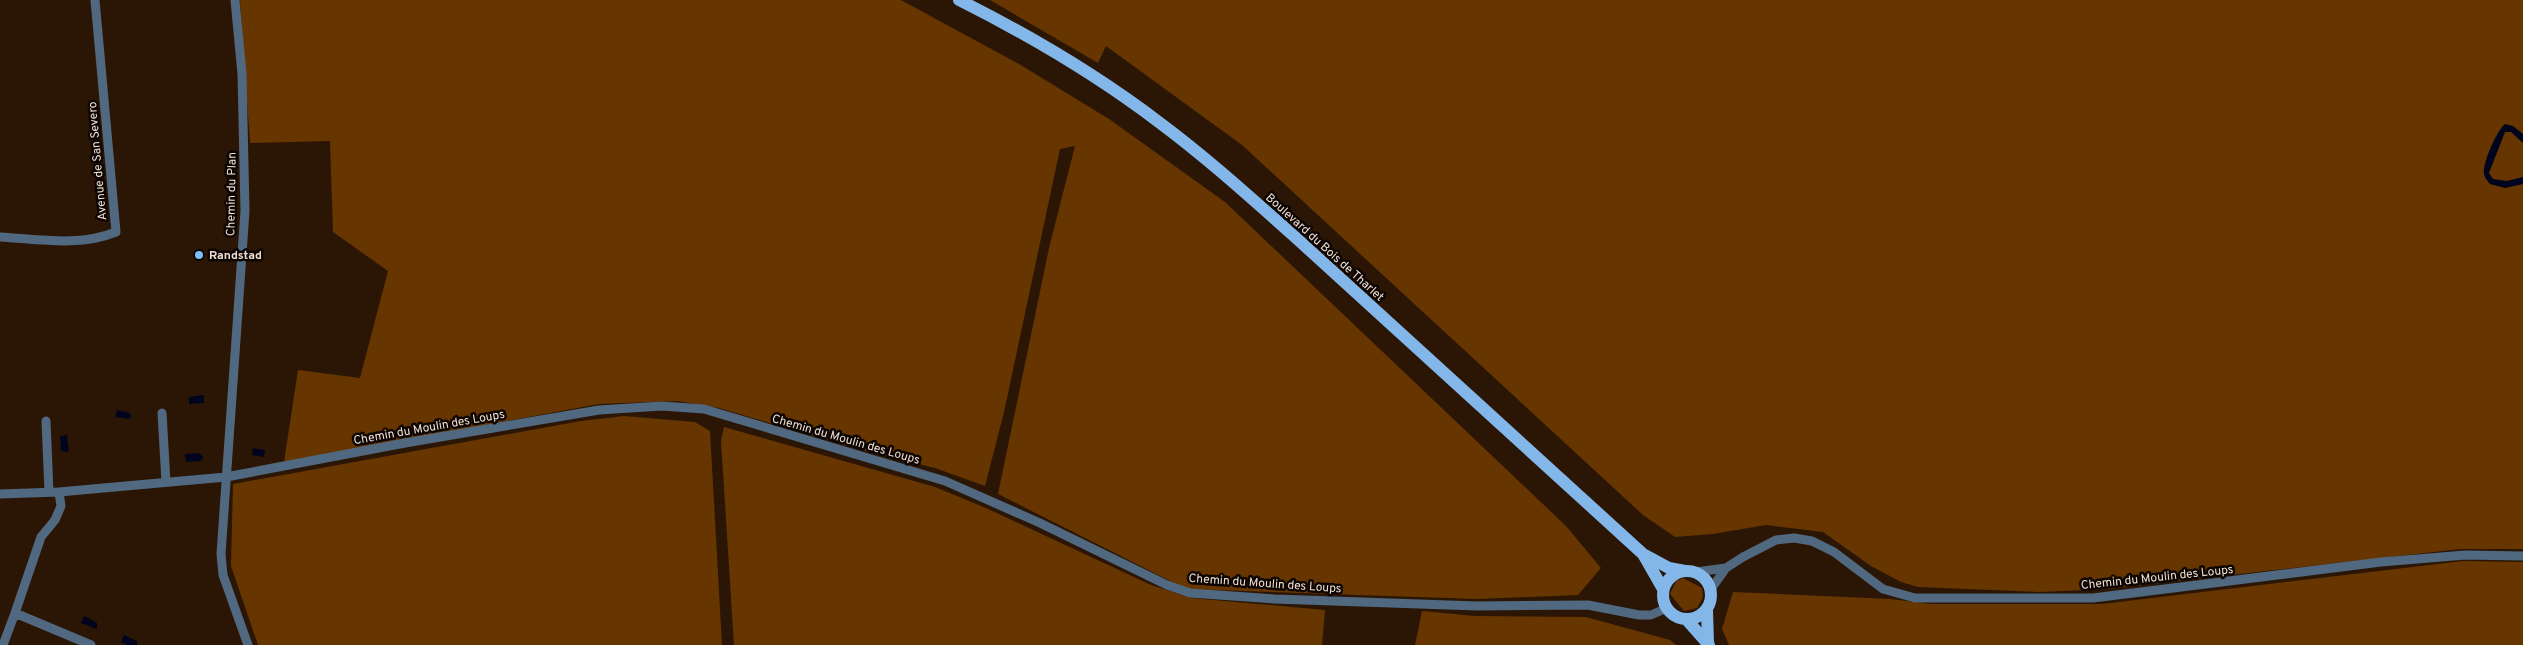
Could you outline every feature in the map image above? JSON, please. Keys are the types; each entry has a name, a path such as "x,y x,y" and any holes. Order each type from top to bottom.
{"main road":[{"name":"Boulevard du Bois de Tharlet","path":"959,0 1000,20 1093,76 1160,122 1228,178 1643,554 1669,568 1691,571"},
{"name":"Boulevard du Bois de Tharlet","path":"1643,554 1663,589"},
{"path":"1691,571 1703,576 1711,589 1710,604 1706,610 1694,619 1686,619 1672,614 1667,608 1663,601 1663,589 1668,579 1674,574 1691,571"},
{"path":"1706,610 1709,644"},
{"path":"1686,619 1709,644"}],"street":[{"name":"Avenue de San Severo","path":"0,237 74,242 99,238 116,232 96,0"},
{"name":"Chemin du Plan","path":"236,0 242,74 244,211 221,554 223,575 248,645"},
{"name":"Chemin du Moulin des Loups","path":"0,494 54,492 226,478 405,443 599,410 662,406 704,409 945,481 1040,523 1167,585 1190,593 1275,599 1477,606 1588,605 1639,616 1651,615 1667,608"},
{"path":"162,412 166,482"},
{"path":"3,645 42,537 55,520 61,506 54,492 46,421"},
{"name":"Chemin du Moulin des Loups","path":"1711,589 1726,568 1762,546 1776,540 1794,538 1812,541 1834,552 1883,589 1915,598 2094,598 2382,562 2464,555 2523,556"},
{"name":"Chemin du Moulin des Loups","path":"1691,571 1726,568"},
{"path":"15,613 91,645"}],"shaded area":[{"path":"240,0 901,0 1019,64 1109,119 1225,202 1566,526 1601,568 1578,595 1477,599 1186,589 998,494 1049,248 1075,146 1060,149 1004,412 985,486 935,468 854,448 719,408 677,401 599,404 284,462 298,370 360,378 388,271 333,232 330,141 250,143"},
{"path":"990,0 2523,0 2523,549 2460,549 2108,589 2039,592 1918,587 1901,582 1871,566 1823,532 1766,525 1713,534 1675,537 1643,515 1242,145 1106,46 1098,63"},
{"path":"624,416 695,422 710,431 722,645 258,645 231,566 233,484 581,421"},
{"path":"724,427 935,487 986,508 1151,585 1191,598 1325,610 1322,645 734,645 721,441"},
{"path":"2463,561 2523,562 2523,645 1729,645 1722,629 1733,592 1890,599 1930,604 2102,604"},
{"path":"1683,578 1702,588 1703,597 1697,608 1684,611 1670,594 1676,581"},
{"path":"1422,611 1475,616 1586,617 1670,640 1676,645 1415,645"}],"water":[{"path":"2505,124 2513,126 2523,134 2523,143 2511,132 2505,132 2489,173 2493,179 2507,181 2523,177 2523,184 2505,188 2490,184 2484,176 2484,169 2494,140"},
{"path":"204,395 204,403 189,404 189,397"},
{"path":"117,410 130,413 131,417 129,419 115,417"},
{"path":"67,435 69,452 61,451 60,436"},
{"path":"253,448 265,450 264,457 252,455"},
{"path":"200,453 203,457 201,461 186,462 185,454"},
{"path":"84,616 97,623 97,629 81,623"},
{"path":"124,635 137,641 137,645 127,645 121,642"}],"place":[{"name":"Randstad","path":"199,255"}]}
